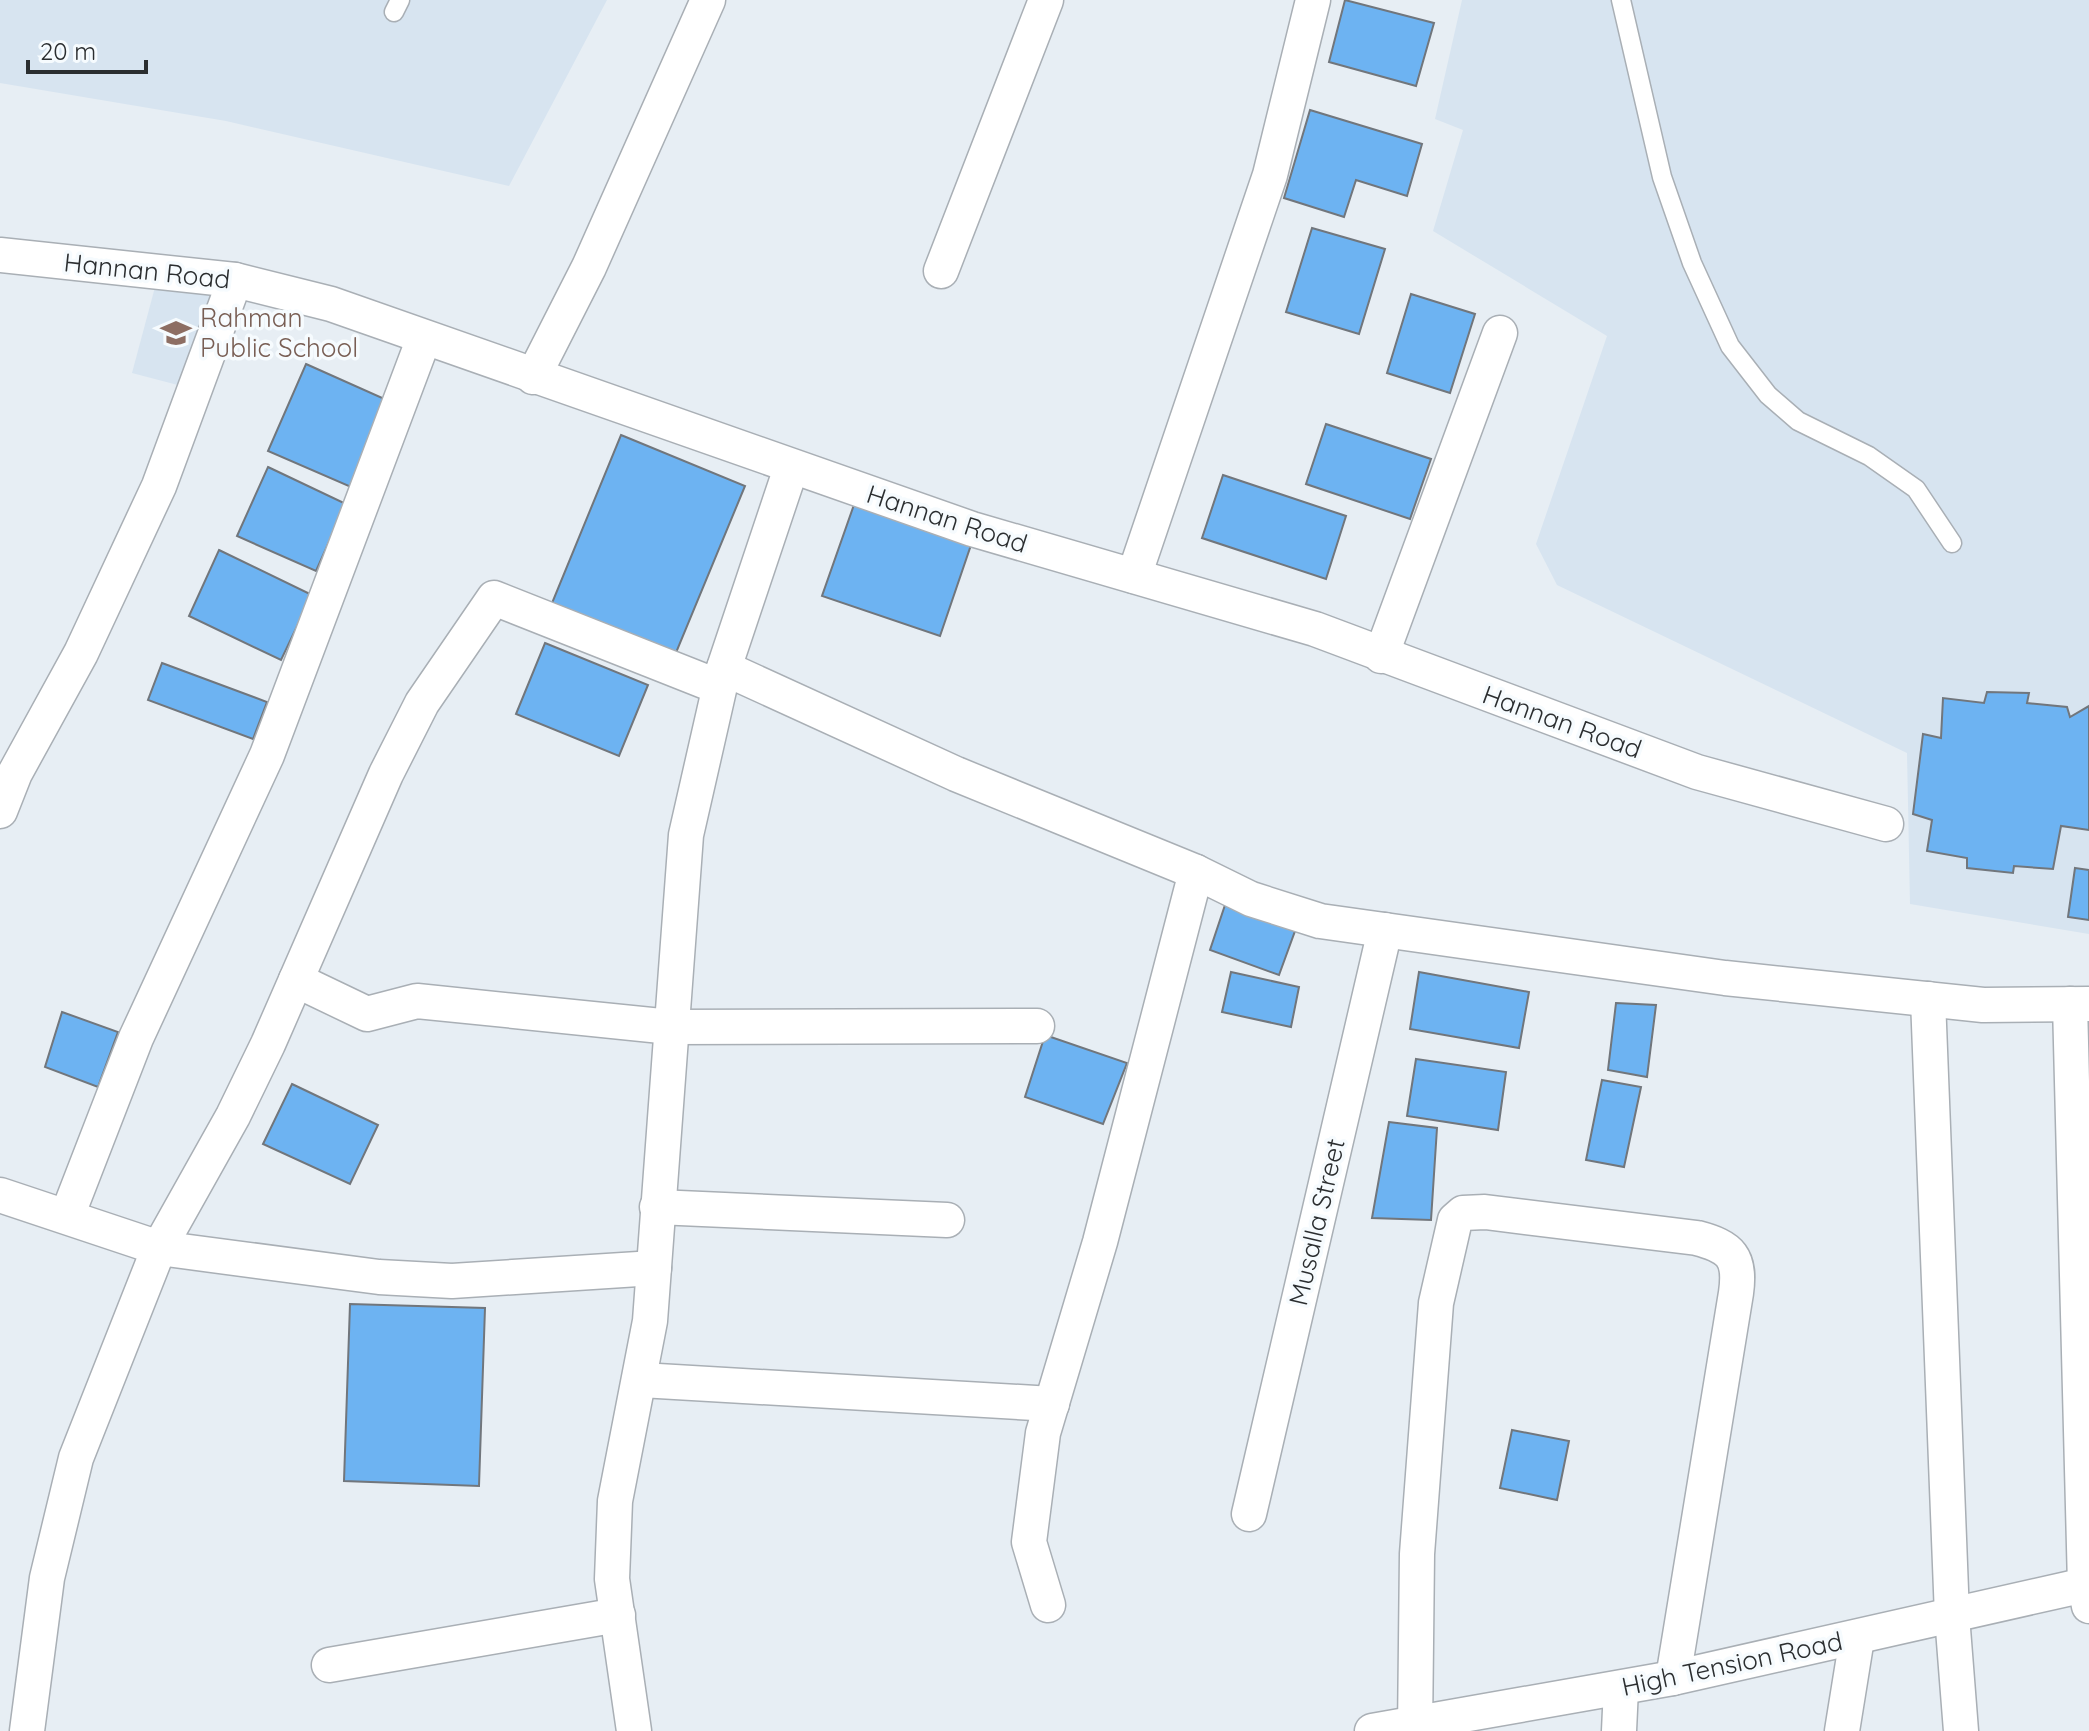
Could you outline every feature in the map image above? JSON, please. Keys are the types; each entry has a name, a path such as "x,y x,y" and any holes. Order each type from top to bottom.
{"street":[{"path":"533,377 589,267 708,0"},
{"path":"941,271 1046,0"},
{"path":"1134,576 1270,175 1313,0"},
{"name":"Hannan Road","path":"0,255 235,280 331,304 533,377 658,416 791,468 972,529 1315,629 1697,772 1886,824"},
{"path":"0,811 8,769 81,653 159,486 235,280"},
{"path":"1381,656 1500,333"},
{"path":"67,1216 136,1038 267,755 424,338"},
{"path":"634,1731 612,1579 615,1501 641,1380 654,1268 686,835 721,677 791,468"},
{"path":"27,1731 47,1578 76,1458 159,1248 233,1116 386,774 422,703 494,598 721,677 1196,872 1251,899 1307,916 1385,930 1725,978 1983,1005 2079,1004 2088,1591"},
{"path":"1048,1605 1029,1542 1043,1433 1150,1057 1196,872"},
{"name":"Musalla Street","path":"1249,1514 1385,930"},
{"path":"296,980 367,1014 417,1001 671,1027 1037,1026"},
{"path":"1928,999 1952,1616 1961,1731"},
{"path":"0,1195 159,1248 379,1277 437,1280 654,1268"},
{"path":"657,1207 947,1220"},
{"path":"1415,1727 1417,1554 1436,1303 1450,1235 1455,1220 1463,1213 1485,1212 1697,1238 1713,1242 1734,1258 1739,1272 1736,1293 1673,1678"},
{"path":"641,1380 1052,1404"},
{"name":"High Tension Road","path":"1372,1731 1415,1727 1673,1678 1952,1616 2088,1591"},
{"path":"329,1665 618,1615"},
{"path":"1842,1731 1857,1638"},
{"path":"1619,1731 1621,1688"}],"lane":[{"path":"1621,0 1662,177 1692,263 1730,346 1768,395 1798,421 1869,456 1916,489 1952,543"}],"shaded area":[{"path":"0,0 607,0 509,186 226,121 0,83"},
{"path":"1462,0 2089,0 2089,934 1910,904 1907,753 1557,585 1536,544 1607,336 1433,231 1463,130 1435,119"},
{"name":"Rahman Public School","path":"158,276 219,292 193,389 132,373"}],"building":[{"path":"1345,0 1434,23 1416,86 1329,62"},
{"path":"1310,110 1422,144 1407,196 1356,180 1344,217 1284,198"},
{"path":"1312,228 1385,249 1359,334 1286,312"},
{"path":"1411,294 1475,314 1450,393 1387,373"},
{"path":"306,364 389,401 351,487 268,451"},
{"path":"1326,424 1431,459 1410,519 1306,484"},
{"path":"621,435 745,486 673,660 550,608"},
{"path":"268,467 346,504 316,571 237,536"},
{"path":"1223,475 1346,516 1326,579 1202,538"},
{"path":"856,499 973,539 940,636 822,596"},
{"path":"219,550 312,595 281,660 189,616"},
{"path":"545,643 648,685 619,756 516,714"},
{"path":"162,663 267,702 253,739 148,700"},
{"path":"1987,692 2029,693 2027,703 2067,707 2070,717 2089,706 2089,830 2061,826 2053,869 2014,866 2013,873 1967,868 1967,858 1927,851 1932,820 1913,814 1923,734 1941,738 1943,698 1984,703"},
{"path":"2075,868 2089,870 2089,920 2068,917"},
{"path":"1225,905 1295,931 1279,975 1210,950"},
{"path":"1231,972 1299,987 1291,1027 1222,1012"},
{"path":"1419,972 1529,992 1519,1048 1410,1029"},
{"path":"1616,1003 1656,1005 1647,1077 1608,1070"},
{"path":"62,1012 118,1032 98,1087 45,1067"},
{"path":"1045,1035 1127,1063 1103,1124 1025,1097"},
{"path":"1416,1059 1506,1072 1498,1130 1407,1116"},
{"path":"1602,1080 1641,1087 1624,1167 1586,1160"},
{"path":"292,1084 378,1125 350,1184 263,1144"},
{"path":"1389,1122 1437,1128 1431,1220 1372,1218"},
{"path":"350,1304 485,1308 479,1486 344,1481"},
{"path":"1512,1430 1569,1441 1557,1500 1500,1488"}],"place":[{"name":"Rahman Public School","path":"176,333"}]}
